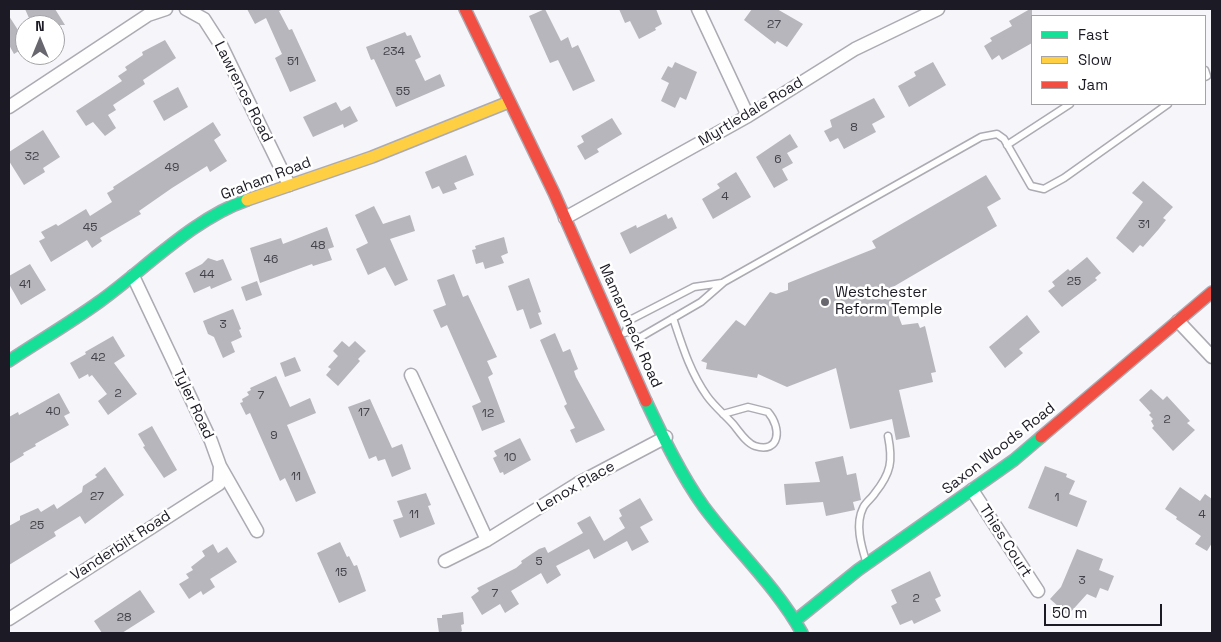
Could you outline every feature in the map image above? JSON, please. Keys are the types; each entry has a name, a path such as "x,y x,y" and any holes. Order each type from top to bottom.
{"street":[{"path":"9,107 148,15 166,9"},
{"name":"Lawrence Road","path":"186,9 204,19 222,47 289,185"},
{"name":"Mamaroneck Road","path":"465,9 623,334 666,437 690,486 706,510 775,589 796,620 802,633"},
{"path":"698,9 748,116"},
{"name":"Myrtledale Road","path":"565,218 748,116 855,49 938,9"},
{"name":"Graham Road","path":"9,361 99,302 213,216 235,204 372,157 509,102"},
{"name":"Tyler Road","path":"133,276 211,442 220,466 258,531"},
{"name":"Saxon Woods Road","path":"796,620 867,564 1014,460 1212,292"},
{"path":"1178,321 1212,357"},
{"path":"411,376 487,540"},
{"name":"Lenox Place","path":"445,562 487,540 578,484 666,437"},
{"name":"Vanderbilt Road","path":"9,619 219,484 220,466"},
{"name":"Thies Court","path":"972,490 1038,591"}],"lane":[{"path":"1007,145 1068,105"},
{"path":"724,282 694,288 630,320 623,334 639,338 701,302 724,282 981,136 997,134 1007,145 1031,186 1044,189 1064,178 1167,105"},
{"path":"673,318 692,372 707,397 723,414 754,446 764,447 778,437 778,429 768,412 748,407 723,414"},
{"path":"867,564 860,541 859,524 863,508 884,482 890,468 892,455 888,436"}],"building":[{"path":"25,9 55,9 59,15 28,15"},
{"path":"247,9 284,9 279,11 289,30 292,29 316,81 290,92 275,58 282,54 266,18 255,24"},
{"path":"545,9 561,41 568,37 572,48 578,45 595,81 573,91 558,60 550,63 529,16"},
{"path":"619,9 656,9 662,24 655,28 656,30 639,39 630,21 625,23"},
{"path":"752,9 777,9 803,24 787,47 777,41 775,44 744,20"},
{"path":"1032,9 1031,44 1002,60 999,55 992,60 984,46 992,41 990,38 1012,26 1009,21"},
{"path":"9,16 15,25 14,54 9,45"},
{"path":"405,32 407,36 411,35 421,57 415,60 425,81 440,74 445,86 396,107 374,59 371,60 366,47"},
{"path":"165,40 176,58 143,80 145,84 113,105 116,110 108,115 116,128 105,136 93,122 86,126 76,111 122,81 118,76 127,70 125,67 143,55 142,52"},
{"path":"675,62 697,72 686,100 680,97 675,108 661,101 669,83 661,79 668,66 672,68"},
{"path":"933,62 946,85 909,107 898,86 916,76 914,72"},
{"path":"178,87 188,107 164,121 153,101"},
{"path":"874,98 885,117 872,124 876,132 844,149 838,138 830,142 824,131 832,127 830,120"},
{"path":"336,102 341,111 350,106 358,121 344,128 343,124 313,137 303,117"},
{"path":"612,118 622,134 597,149 599,152 585,160 577,146 584,142 581,136"},
{"path":"213,122 221,135 214,140 227,161 210,172 207,166 172,188 139,211 141,214 100,238 102,241 92,248 87,240 51,262 39,241 45,238 41,232 56,224 58,226 86,209 90,216 112,202 107,193 114,189 113,187"},
{"path":"43,130 60,157 43,168 45,172 24,185 9,161 9,152"},
{"path":"790,134 798,147 787,153 793,163 782,169 788,180 774,188 756,157"},
{"path":"466,155 474,175 454,183 457,189 443,194 439,186 432,189 425,172"},
{"path":"736,172 751,197 713,219 702,199 720,188 717,184"},
{"name":"Westchester Reform Temple","path":"986,175 1001,199 987,207 997,226 893,287 891,297 902,325 918,323 920,328 925,326 936,372 931,373 933,382 899,390 910,437 896,440 892,419 850,429 836,368 787,387 758,374 757,378 706,369 707,363 701,361 736,320 745,326 770,292 776,294 788,290 788,283 876,248 872,241"},
{"path":"1143,181 1173,207 1163,218 1166,220 1158,230 1143,247 1140,245 1133,253 1116,238 1143,202 1132,193"},
{"path":"374,206 383,224 410,215 415,231 390,239 408,280 395,286 385,267 368,275 356,249 368,243 355,215"},
{"path":"666,214 668,219 672,217 677,228 630,254 620,233 636,225 637,228"},
{"path":"327,227 334,247 328,249 332,260 313,266 312,264 260,283 250,248 281,238 283,244"},
{"path":"504,237 508,253 501,256 504,263 485,269 483,262 476,264 472,250 476,249 475,246"},
{"path":"1087,257 1101,273 1095,278 1097,280 1062,307 1048,291 1055,286 1052,282 1068,269 1070,271"},
{"path":"208,258 217,261 223,259 232,280 211,289 210,286 194,293 185,273 202,264"},
{"path":"30,264 46,290 21,305 9,284 9,276"},
{"path":"454,274 463,297 468,295 497,357 487,361 493,374 488,377 505,422 482,431 472,406 481,402 447,325 441,328 433,310 446,305 437,280"},
{"path":"529,278 541,312 538,313 542,324 530,329 523,309 517,311 508,286"},
{"path":"257,281 262,295 246,301 241,287"},
{"path":"233,309 242,337 231,342 235,352 223,358 214,337 208,334 203,321"},
{"path":"1027,315 1040,332 1019,349 1023,353 1005,368 989,347"},
{"path":"555,333 563,352 570,349 578,369 574,371 576,377 605,430 576,443 570,430 575,428 564,406 567,404 540,340"},
{"path":"113,336 125,356 114,363 137,394 108,415 98,401 107,394 92,375 89,377 88,374 79,379 70,363"},
{"path":"342,341 349,347 355,341 366,351 358,359 360,361 338,386 326,375 331,369 328,367 338,356 333,351"},
{"path":"295,357 301,371 285,377 280,363"},
{"path":"276,376 290,407 310,398 316,413 287,425 316,493 296,502 285,478 280,481 250,413 246,415 240,403 243,402 242,399 249,395 247,392 251,390 250,388"},
{"path":"1151,389 1163,400 1167,396 1190,421 1187,423 1195,430 1173,451 1152,428 1154,426 1151,421 1153,419 1149,415 1151,413 1139,400"},
{"path":"59,393 70,413 64,416 69,425 35,444 36,446 9,464 9,417 18,412 19,415"},
{"path":"370,399 392,448 402,444 411,469 392,477 385,459 378,461 376,456 369,459 348,407"},
{"path":"152,426 177,470 164,478 143,447 145,446 138,434"},
{"path":"520,438 531,460 504,475 503,472 500,473 493,458 497,456 494,451"},
{"path":"843,456 847,475 856,473 861,500 853,502 855,510 826,516 823,502 786,505 784,484 820,482 815,462"},
{"path":"1045,466 1067,474 1066,477 1075,481 1069,494 1087,501 1077,527 1028,508"},
{"path":"105,467 124,495 85,524 80,516 54,532 56,536 9,565 9,526 20,520 20,516 38,508 41,512 54,504 57,509 82,492 83,486 97,477 95,475"},
{"path":"1180,487 1200,501 1205,494 1212,499 1212,543 1207,551 1195,544 1201,536 1165,509"},
{"path":"426,493 431,505 428,506 435,524 400,538 393,520 403,517 397,501"},
{"path":"640,498 653,520 640,527 649,542 632,551 627,541 594,559 589,549 556,566 561,575 547,584 541,573 511,591 519,604 505,613 500,604 482,615 471,597 479,591 477,588 516,568 522,563 521,561 539,549 545,547 548,553 583,533 577,523 590,516 604,541 625,528 619,518 622,516 619,510"},
{"path":"340,542 347,557 349,556 354,566 357,565 366,591 339,603 317,553"},
{"path":"213,544 218,553 227,547 237,562 210,579 215,587 203,595 201,591 189,599 179,584 189,578 186,574 193,570 191,567 205,556 202,551"},
{"path":"1077,549 1103,559 1099,570 1114,576 1108,591 1100,588 1096,598 1087,594 1068,615 1050,599 1061,587"},
{"path":"930,571 941,596 935,599 941,611 914,624 912,620 900,625 891,606 897,603 891,590"},
{"path":"140,590 155,612 122,633 102,633 94,621"},
{"path":"463,612 464,624 461,625 462,631 459,633 439,633 437,618 442,618 442,615"}],"traffic: fast":[{"path":"9,361 99,302 189,231 227,208 247,200"},
{"path":"646,401 673,456 704,507 780,600 802,633"},
{"path":"796,620 858,570 1014,460 1041,437"}],"traffic: slow":[{"path":"247,200 372,157 509,102"}],"traffic: jam":[{"path":"465,9 554,193 646,401"},
{"path":"1041,437 1212,292"}],"place":[{"name":"Westchester Reform Temple","path":"825,302"}]}
